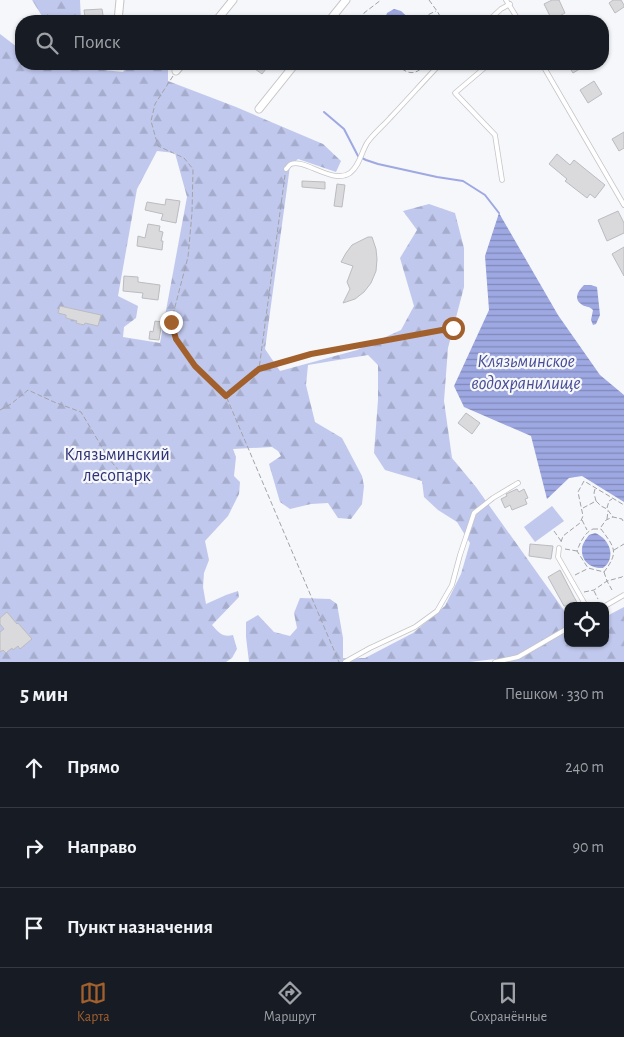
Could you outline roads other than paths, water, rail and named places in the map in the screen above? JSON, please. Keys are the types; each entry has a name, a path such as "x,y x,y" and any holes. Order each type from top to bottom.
{"street":[{"path":"119,15 120,0"},
{"path":"221,15 233,0"},
{"path":"334,15 346,0"},
{"path":"259,108 290,70"}],"lane":[{"path":"494,15 508,2 515,15"},
{"path":"286,169 293,163 337,176 344,176 350,172 359,162 367,143 434,70"},
{"path":"481,70 455,93 495,135 502,180"},
{"path":"545,70 624,205"},
{"path":"346,662 370,648 415,627 437,610 452,585 474,513 493,498 518,483"},
{"path":"559,548 558,557 584,602"},
{"path":"609,604 624,595"},
{"path":"495,662 518,657 564,630"}],"water":[{"path":"394,9 405,15 386,15"},
{"name":"Клязьминское водохранилище","path":"499,213 558,315 600,375 624,395 624,502 582,476 569,478 547,499 531,436 464,407 454,386 489,310 485,256"},
{"path":"584,285 597,287 600,315 596,324 593,325 591,320 593,310 581,304 577,299"},
{"path":"595,533 606,541 610,548 609,561 603,568 588,564 582,554 583,543 589,535"}],"waterway":[{"path":"324,112 344,129 358,156 378,164 463,181 485,195 499,213"}],"park label":[{"name":"Клязьминский лесопарк","path":"117,464"}]}
